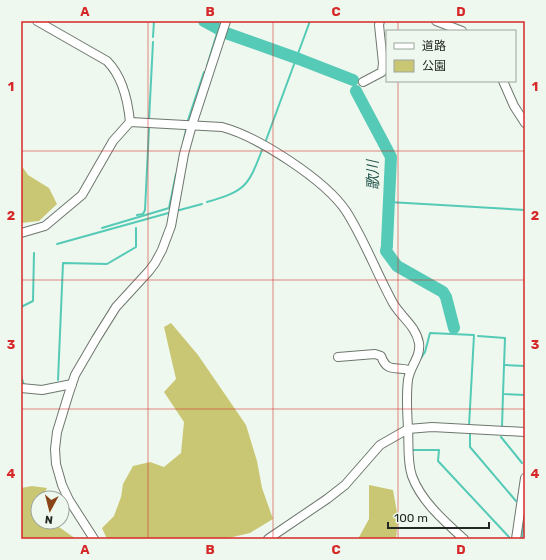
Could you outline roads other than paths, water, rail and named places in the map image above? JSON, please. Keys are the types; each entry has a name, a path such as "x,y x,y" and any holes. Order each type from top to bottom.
{"street":[{"path":"21,234 45,226 82,195 113,142 130,122 128,104 114,68 107,61 37,21"},
{"path":"363,82 382,72 383,63 379,25 380,21"},
{"path":"436,21 459,30"},
{"path":"94,539 69,500 62,484 56,464 55,449 57,432 75,375 116,307 155,263 169,234 184,154 223,28"},
{"path":"503,82 514,106 525,123"},
{"path":"130,122 222,127 235,131 262,145 301,169 326,188 334,197 346,212 394,304 414,328 419,344 418,355 409,370 406,398 412,477 423,497 464,539"},
{"path":"338,357 375,354 381,356 384,364 390,368 403,368 409,370"},
{"path":"21,388 42,390 72,384"},
{"path":"268,539 345,485 380,446 408,429 432,427 525,432"},
{"path":"516,539 525,478"}],"waterway":[{"path":"153,37 154,21"},
{"name":"歌川","path":"204,21 226,33 353,80"},
{"path":"265,143 310,21"},
{"path":"207,66 218,30"},
{"path":"149,120 153,42"},
{"path":"188,120 204,72"},
{"name":"歌川","path":"356,91 391,157 387,243"},
{"path":"137,215 143,214 145,210 149,128"},
{"path":"183,144 186,130"},
{"path":"207,202 230,194 244,186 253,172 262,150"},
{"path":"102,228 169,208 176,174"},
{"path":"389,202 525,210"},
{"path":"176,211 202,204"},
{"path":"57,244 172,212"},
{"path":"58,380 63,263 107,264 136,247 136,228"},
{"name":"歌川","path":"387,246 386,251 397,266 443,292 446,297 454,328"},
{"path":"21,307 33,301 34,253"},
{"path":"419,361 425,352 430,333 474,335 469,426"},
{"name":"歌川","path":"478,336 505,338 503,394 525,395"},
{"path":"505,365 525,366"},
{"path":"21,376 24,385"},
{"path":"502,427 503,394"},
{"path":"470,431 470,447 516,501"},
{"path":"501,437 522,463"},
{"path":"412,448 412,450 439,450 438,461 509,537"},
{"path":"522,539 525,514"}]}
